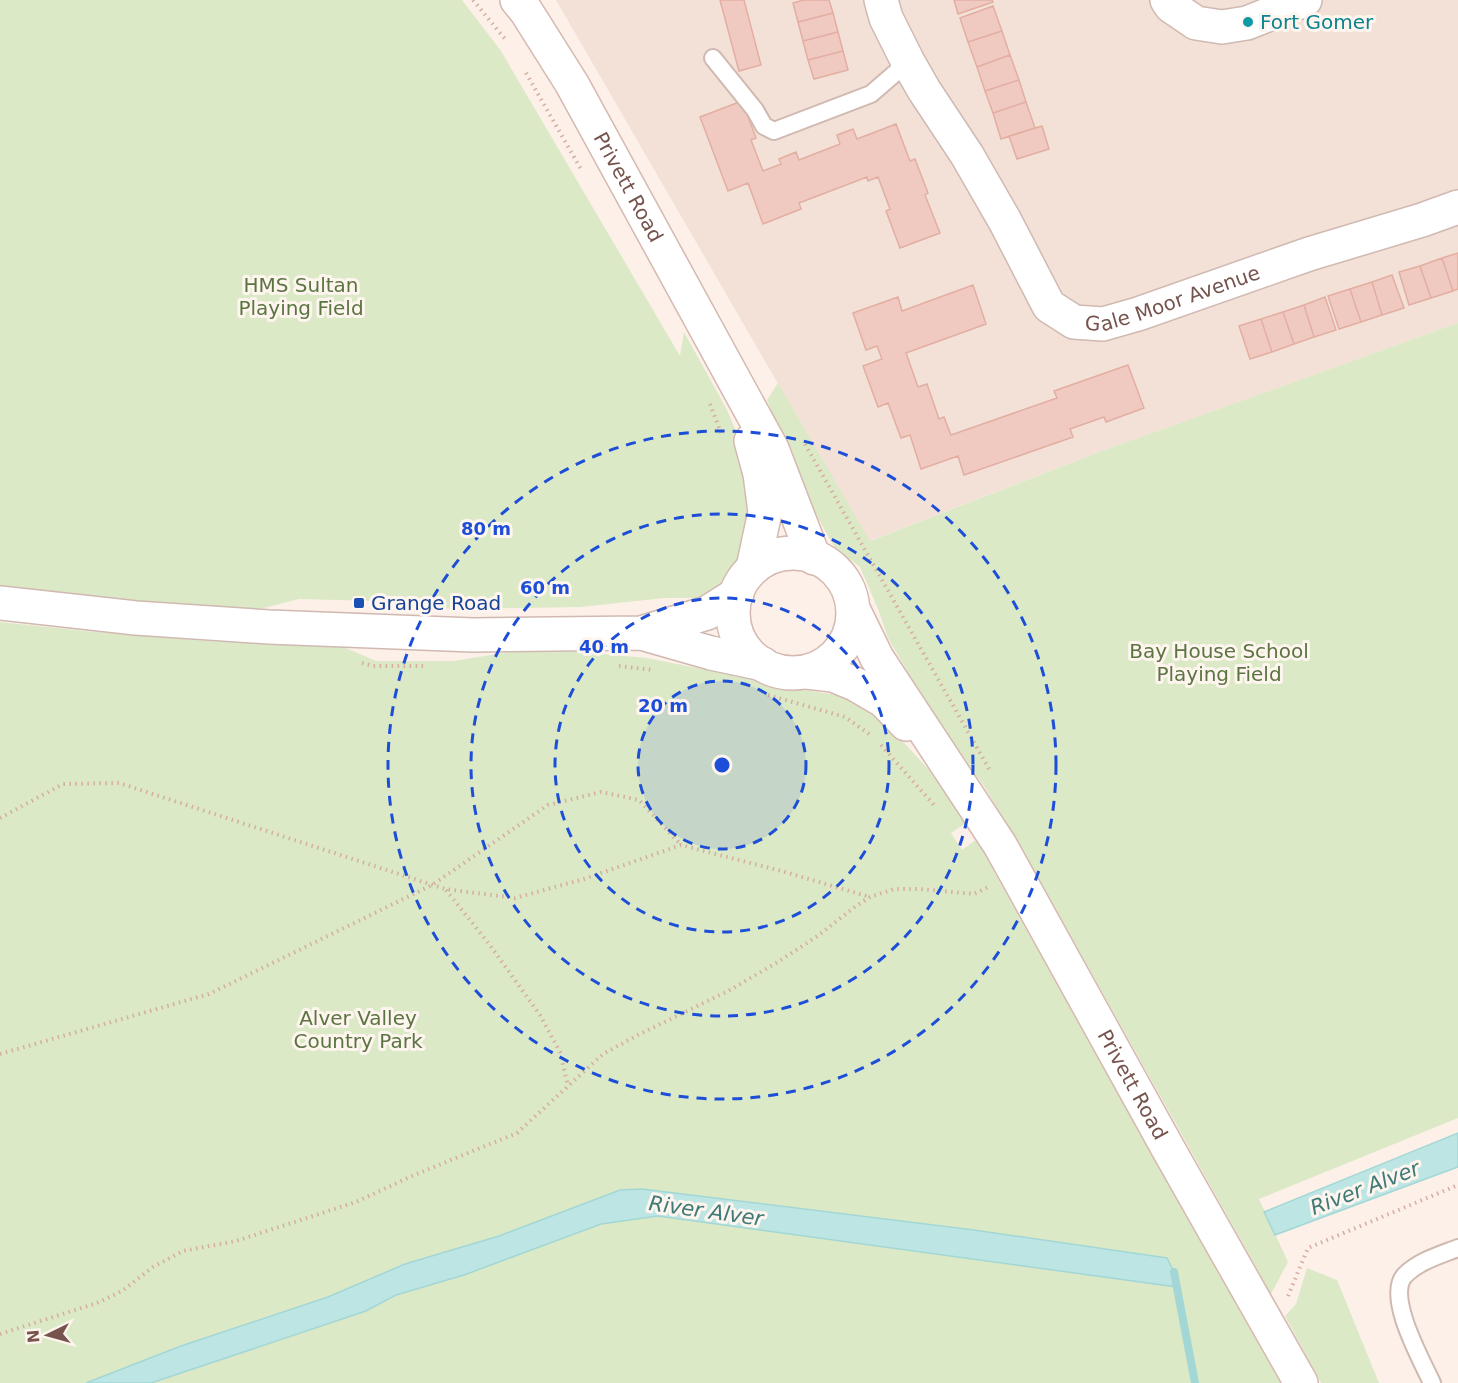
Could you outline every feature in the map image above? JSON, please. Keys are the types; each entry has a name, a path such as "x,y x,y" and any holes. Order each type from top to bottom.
{"main road":[{"name":"Privett Road","path":"517,0 526,10 572,84 772,449 814,558"},
{"name":"Gale Moor Avenue","path":"881,0 886,18 908,62 978,174 1049,306 1074,322 1103,324 1138,314 1309,254 1458,207"},
{"path":"1167,0 1171,6 1196,23 1222,27 1247,23 1305,0"},
{"name":"Privett Road","path":"734,378 760,474 765,512 745,581"},
{"path":"0,603 136,618 269,627 473,635 641,633 707,613 775,556 796,553 822,560 838,573 849,591 854,611 852,629 843,649 822,667 802,673 781,673 760,678 711,653 641,633"},
{"path":"745,581 734,605 734,625 742,644 756,661 760,678"},
{"name":"Privett Road","path":"854,611 877,658 1006,855 1301,1383"},
{"name":"Privett Road","path":"807,672 833,675 855,684 884,701 963,787"}],"lane":[{"path":"713,58 755,110 764,126 774,131 871,94 908,62"},
{"path":"1432,1383 1407,1330 1398,1289 1403,1277 1417,1264 1458,1248"}],"path":[{"path":"473,0 511,46"},
{"path":"523,67 587,180"},
{"path":"707,396 724,440"},
{"path":"802,439 993,775"},
{"path":"353,661 373,666 433,666"},
{"path":"609,665 655,671"},
{"path":"760,678 845,717 873,736"},
{"path":"881,745 942,813"},
{"path":"0,818 63,784 119,783 445,889 515,898 584,879 681,845"},
{"path":"0,1054 209,994 432,885 548,804 601,792 639,800 681,845 870,897"},
{"path":"0,1334 97,1304 122,1291 153,1267 183,1251 236,1241 356,1202 412,1176 517,1133 603,1054 728,991 778,962 870,897 894,889 974,894 991,886"},
{"path":"445,889 489,944 540,1015 560,1052 568,1086"},
{"path":"1280,1290 1286,1300 1308,1248 1458,1185"}],"shaded area":[{"path":"556,0 1458,0 1458,323 1099,452 869,541"}],"green space":[{"name":"HMS Sultan Playing Field","path":"0,0 462,0 501,51 680,356 684,332 726,408 743,447 753,502 741,570 711,598 665,598 580,607 452,609 376,601 299,599 248,612 0,590"},
{"name":"Bay House School Playing Field","path":"1458,323 1458,1118 1259,1199 1288,1262 1271,1294 986,789 929,708 888,638 860,567 835,548 806,497 767,400 778,383 870,541 1099,452"},
{"name":"Alver Valley Country Park","path":"0,622 206,641 341,646 376,661 453,661 530,649 647,658 837,695 863,704 886,723 929,770 966,823 951,833 962,850 977,839 1284,1383 0,1383"},
{"path":"1307,1268 1337,1280 1379,1383 1321,1383 1285,1316 1296,1304"}],"water":[{"name":"River Alver","path":"1458,1133 1458,1167 1275,1235 1264,1212"},
{"name":"River Alver","path":"642,1189 974,1230 1167,1258 1174,1272 1177,1287 658,1216 601,1224 464,1275 396,1295 366,1311 151,1383 86,1383 181,1346 328,1297 405,1264 499,1236 620,1190"}],"building":[{"path":"720,0 744,0 761,65 739,71"},
{"path":"804,0 829,0 833,13 798,22 793,3"},
{"path":"954,0 992,0 993,2 958,14"},
{"path":"993,6 1002,31 968,42 960,18"},
{"path":"833,13 838,32 803,41 798,22"},
{"path":"1002,31 1010,55 977,67 968,42"},
{"path":"838,32 843,51 808,60 803,41"},
{"path":"843,51 848,70 814,79 808,60"},
{"path":"1010,55 1019,80 985,91 977,67"},
{"path":"1019,80 1026,102 993,113 985,91"},
{"path":"742,101 756,138 751,140 763,171 781,164 779,159 796,152 799,160 840,144 837,135 853,129 857,139 896,124 910,161 915,159 928,193 925,195 940,233 900,248 886,211 890,209 878,177 868,181 867,177 799,203 801,209 763,224 748,183 728,191 700,117"},
{"path":"1026,102 1035,128 1001,139 993,113"},
{"path":"1042,126 1049,149 1017,159 1009,136"},
{"path":"1458,253 1458,289 1453,291 1442,258"},
{"path":"1442,258 1453,291 1431,298 1420,266"},
{"path":"1420,266 1431,298 1409,305 1399,272"},
{"path":"1392,275 1404,308 1382,315 1372,282"},
{"path":"1372,282 1382,315 1361,322 1350,289"},
{"path":"973,285 986,324 906,353 918,387 927,384 939,419 944,417 951,435 1057,398 1054,391 1128,365 1144,408 1106,422 1104,417 1070,429 1073,437 964,475 958,456 921,469 910,435 901,438 888,403 878,407 863,366 882,359 877,346 866,350 853,313 898,297 902,311"},
{"path":"1350,289 1361,322 1339,329 1328,296"},
{"path":"1325,297 1336,330 1314,337 1304,305"},
{"path":"1304,305 1314,337 1294,344 1283,312"},
{"path":"1283,312 1294,344 1272,352 1261,319"},
{"path":"1261,319 1272,352 1250,359 1239,326"}],"waterway":[{"path":"1174,1272 1195,1383"}],"place":[{"name":"Fort Gomer","path":"1248,22"},
{"name":"Grange Road","path":"359,603"}]}
